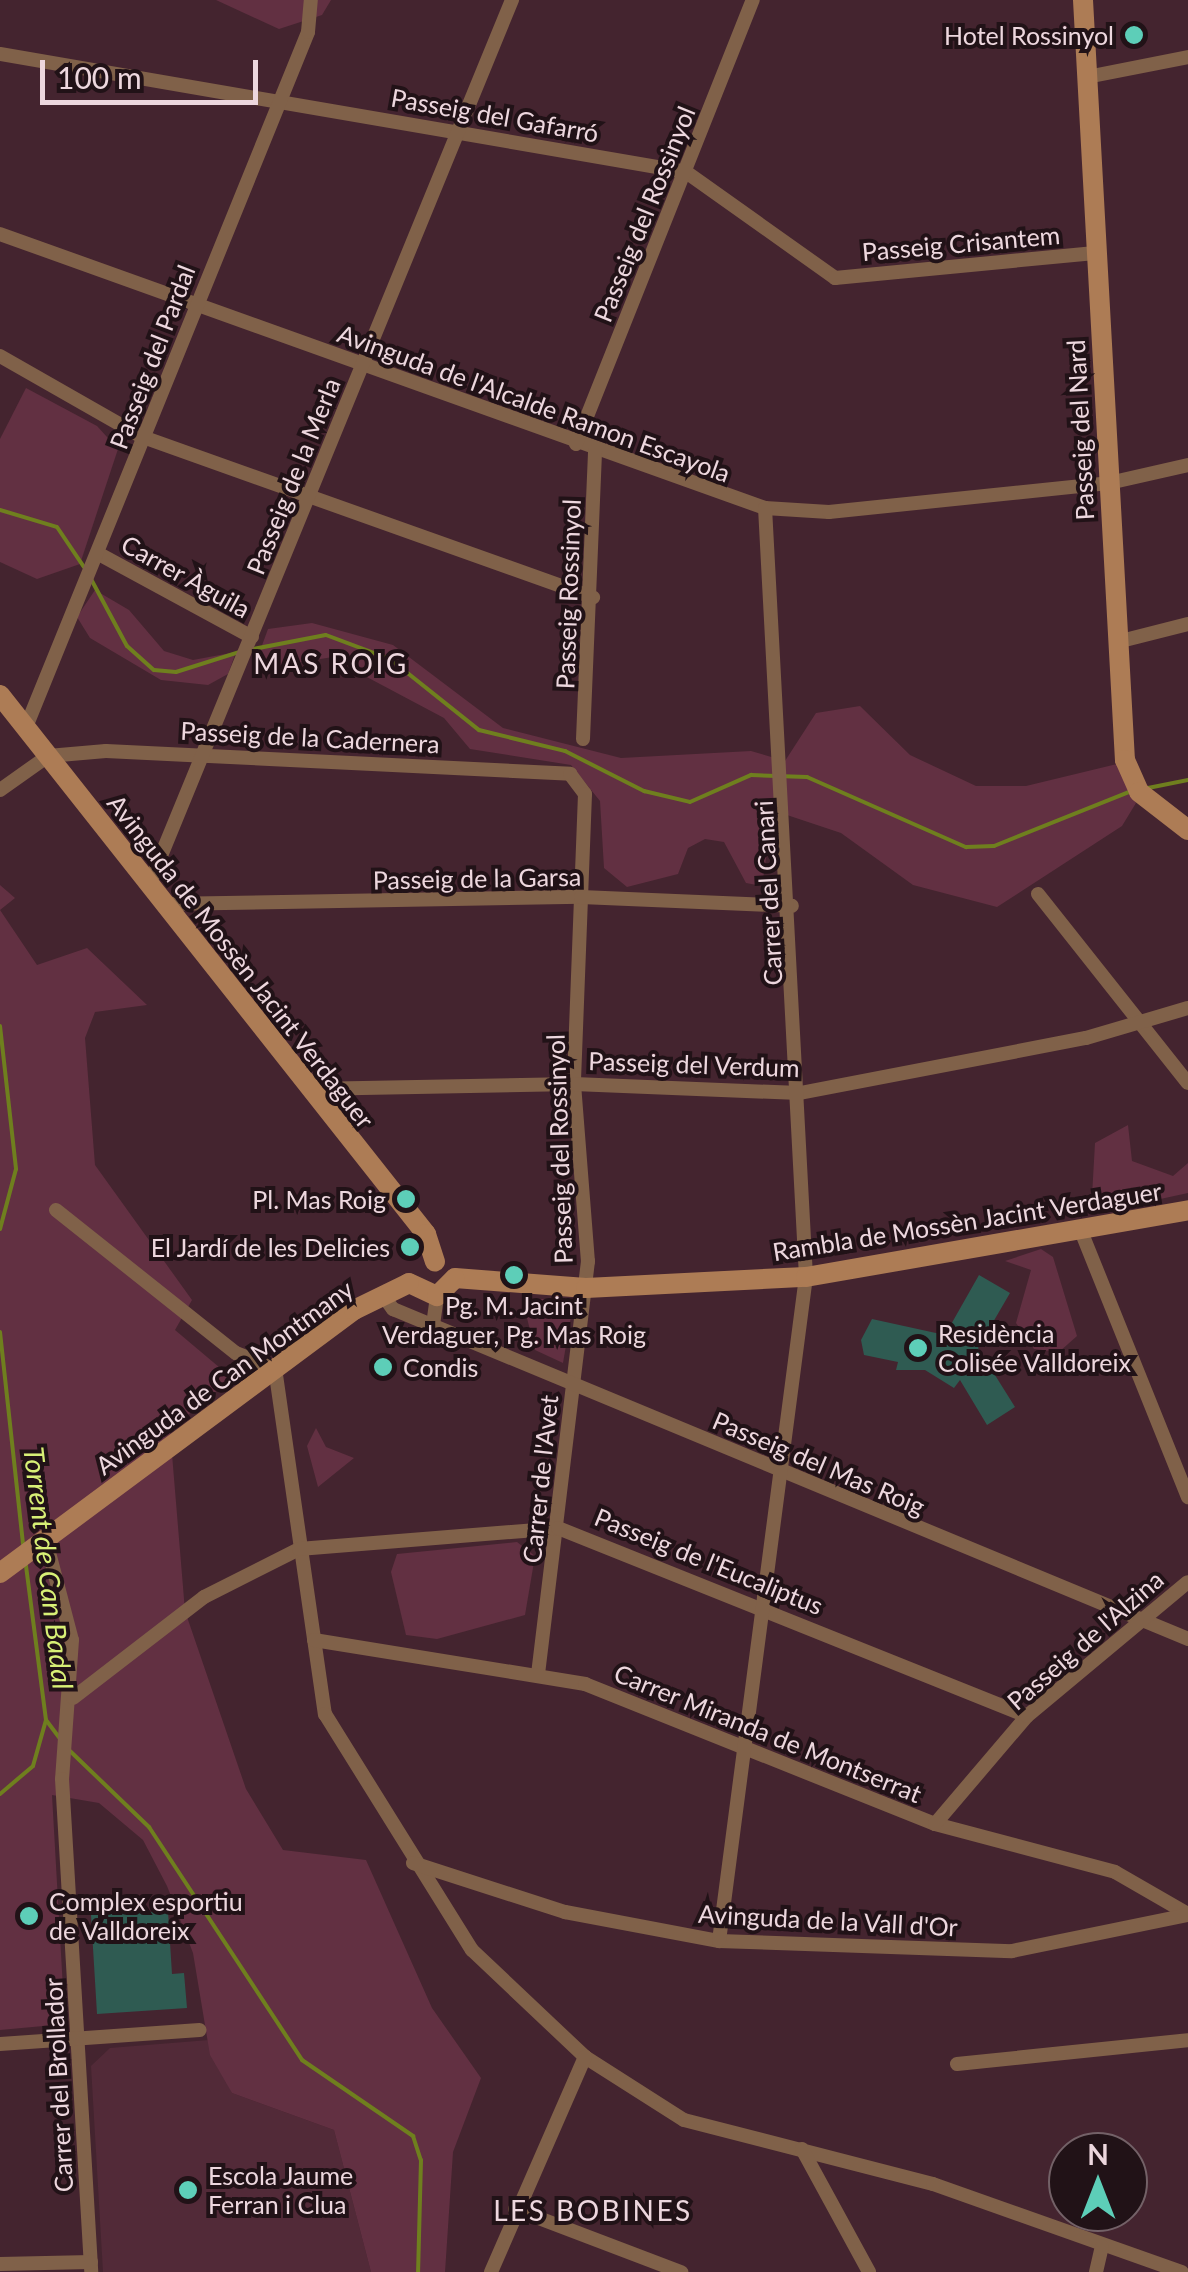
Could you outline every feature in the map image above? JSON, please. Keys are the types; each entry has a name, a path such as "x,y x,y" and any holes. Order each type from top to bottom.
{"street":[{"name":"Passeig del Pardal","path":"26,728 280,101 311,0"},
{"name":"Passeig de la Merla","path":"148,885 512,0"},
{"name":"Passeig del Rossinyol","path":"576,444 753,0"},
{"name":"Passeig del Nard","path":"1082,0 1117,642 1129,775 1188,830"},
{"name":"Passeig del Gafarró","path":"0,54 686,172"},
{"path":"1087,77 1188,57"},
{"name":"Passeig Crisantem","path":"686,172 835,278 1095,253"},
{"name":"Avinguda de l'Alcalde Ramon Escayola","path":"0,234 595,452 765,508 829,512 1108,483 1188,466"},
{"path":"0,356 144,437 592,596"},
{"name":"Passeig Rossinyol","path":"584,738 595,452"},
{"name":"Carrer del Canari","path":"719,1941 806,1276 784,752 765,508"},
{"name":"Carrer Àguila","path":"99,554 252,637"},
{"path":"1117,642 1188,624"},
{"name":"Avinguda de Mossèn Jacint Verdaguer","path":"0,694 426,1234 435,1262"},
{"name":"Passeig de la Cadernera","path":"48,756 204,754 570,774"},
{"path":"0,790 48,756"},
{"name":"Passeig del Rossinyol","path":"570,774 586,794 574,1084 586,1288"},
{"path":"1038,894 1137,1024 1188,1083"},
{"name":"Passeig de la Garsa","path":"163,904 581,897 792,906"},
{"name":"Passeig del Verdum","path":"309,1089 574,1084 800,1092 1137,1024 1188,1008"},
{"path":"56,1210 236,1353 275,1368 325,1714 412,1863 472,1950 585,2057 684,2120 933,2184 1182,2272"},
{"name":"Rambla de Mossèn Jacint Verdaguer","path":"455,1278 586,1288 806,1276 1188,1210"},
{"path":"1081,1231 1188,1497"},
{"path":"433,1325 438,1296 455,1278 435,1262"},
{"name":"Avinguda de Can Montmany","path":"0,1573 275,1368 382,1294 408,1283 414,1268 435,1262"},
{"path":"408,1283 438,1296"},
{"name":"Carrer de l'Avet","path":"538,1676 586,1288"},
{"name":"Passeig del Mas Roig","path":"382,1294 392,1308 1188,1640"},
{"name":"Passeig de l'Eucaliptus","path":"299,1549 558,1528 1027,1716"},
{"name":"Carrer del Brollador","path":"46,1541 70,1615 73,1698 62,1780 91,2267"},
{"path":"73,1698 204,1596 299,1549"},
{"name":"Passeig de l'Alzina","path":"935,1824 1027,1716 1137,1619 1188,1582"},
{"name":"Carrer Miranda de Montserrat","path":"314,1640 538,1676 746,1744 935,1824 1115,1872 1188,1914"},
{"name":"Avinguda de la Vall d'Or","path":"412,1863 565,1912 719,1941 1012,1951 1188,1914"},
{"path":"0,2044 200,2030"},
{"path":"958,2064 1188,2040"},
{"path":"491,2272 515,2209 585,2057"},
{"path":"802,2149 868,2272"},
{"path":"515,2209 681,2272"},
{"path":"1096,2272 1102,2246"},
{"path":"0,2264 91,2267"}],"shaded area":[{"path":"216,0 331,0 322,15 279,29"},
{"path":"26,388 97,426 118,449 80,564 37,579 0,562 0,439"},
{"path":"95,590 129,610 164,651 193,660 236,652 228,674 208,685 161,680 90,638 77,617"},
{"path":"312,623 393,645 503,728 621,758 751,751 785,761 816,713 860,706 910,755 976,786 1026,786 1117,764 1136,803 1122,826 997,907 913,885 841,833 787,815 771,824 762,886 746,883 724,842 705,839 688,848 678,874 627,887 604,868 600,801 571,765 470,749 444,718 363,675 345,655 253,670 268,629"},
{"path":"0,885 15,898 0,910"},
{"path":"0,910 37,965 87,948 147,1005 95,1012 85,1038 95,1165 192,1300 175,1330 232,1378 170,1430 185,1611 246,1789 283,1850 366,1860 432,2008 481,2078 453,2152 445,2272 371,2272 334,2130 232,2093 210,2055 193,1953 167,1886 143,1840 99,1803 52,1795 65,2024 0,2030"},
{"path":"1128,1125 1132,1161 1173,1176 1188,1163 1188,1193 1091,1214 1095,1143"},
{"path":"1041,1249 1053,1257 1077,1336 1059,1352 1034,1349 1016,1323 1031,1270 1005,1261"},
{"path":"534,1299 574,1299 563,1363 535,1350 527,1318"},
{"path":"316,1428 326,1447 354,1458 318,1487 307,1446"},
{"path":"517,1542 535,1556 525,1615 437,1639 406,1635 391,1572 397,1554"},
{"name":"Escola Jaume Ferran i Clua","path":"209,2040 232,2093 334,2130 371,2272 103,2272 91,2066 110,2048"}],"building":[{"name":"Residència Colisée Valldoreix","path":"979,1275 1010,1293 978,1348 1015,1407 987,1425 960,1380 954,1388 925,1370 896,1370 898,1362 864,1355 861,1340 872,1319 945,1335"},
{"path":"168,1911 172,1974 184,1973 187,2008 97,2014 91,1915"}],"waterway":[{"path":"0,510 57,527 84,567"},
{"path":"91,579 127,646 154,670 176,672 239,652"},
{"path":"248,650 326,635 390,659 479,730 565,751 644,791 690,802 751,775 807,777 966,847 994,846 1129,792"},
{"path":"1148,788 1188,780"},
{"name":"Torrent de Can Badal","path":"0,1026 16,1169 0,1229"},
{"name":"Torrent de Can Badal","path":"0,1332 23,1545"},
{"name":"Torrent de Can Badal","path":"0,1794 33,1766 46,1720 26,1565"},
{"path":"46,1720 61,1740"},
{"path":"70,1751 149,1827 302,2060 413,2136 421,2160 418,2272"}],"place":[{"name":"Hotel Rossinyol","path":"1134,35"},
{"name":"Pl. Mas Roig","path":"406,1199"},
{"name":"El Jardí de les Delicies","path":"410,1247"},
{"name":"Pg. M. Jacint Verdaguer, Pg. Mas Roig","path":"514,1275"},
{"name":"Residència Colisée Valldoreix","path":"918,1348"},
{"name":"Condis","path":"383,1367"},
{"name":"Complex esportiu de Valldoreix","path":"29,1916"},
{"name":"Escola Jaume Ferran i Clua","path":"188,2190"}],"district":[{"name":"MAS ROIG","path":"331,663"},
{"name":"LES BOBINES","path":"593,2210"}]}
